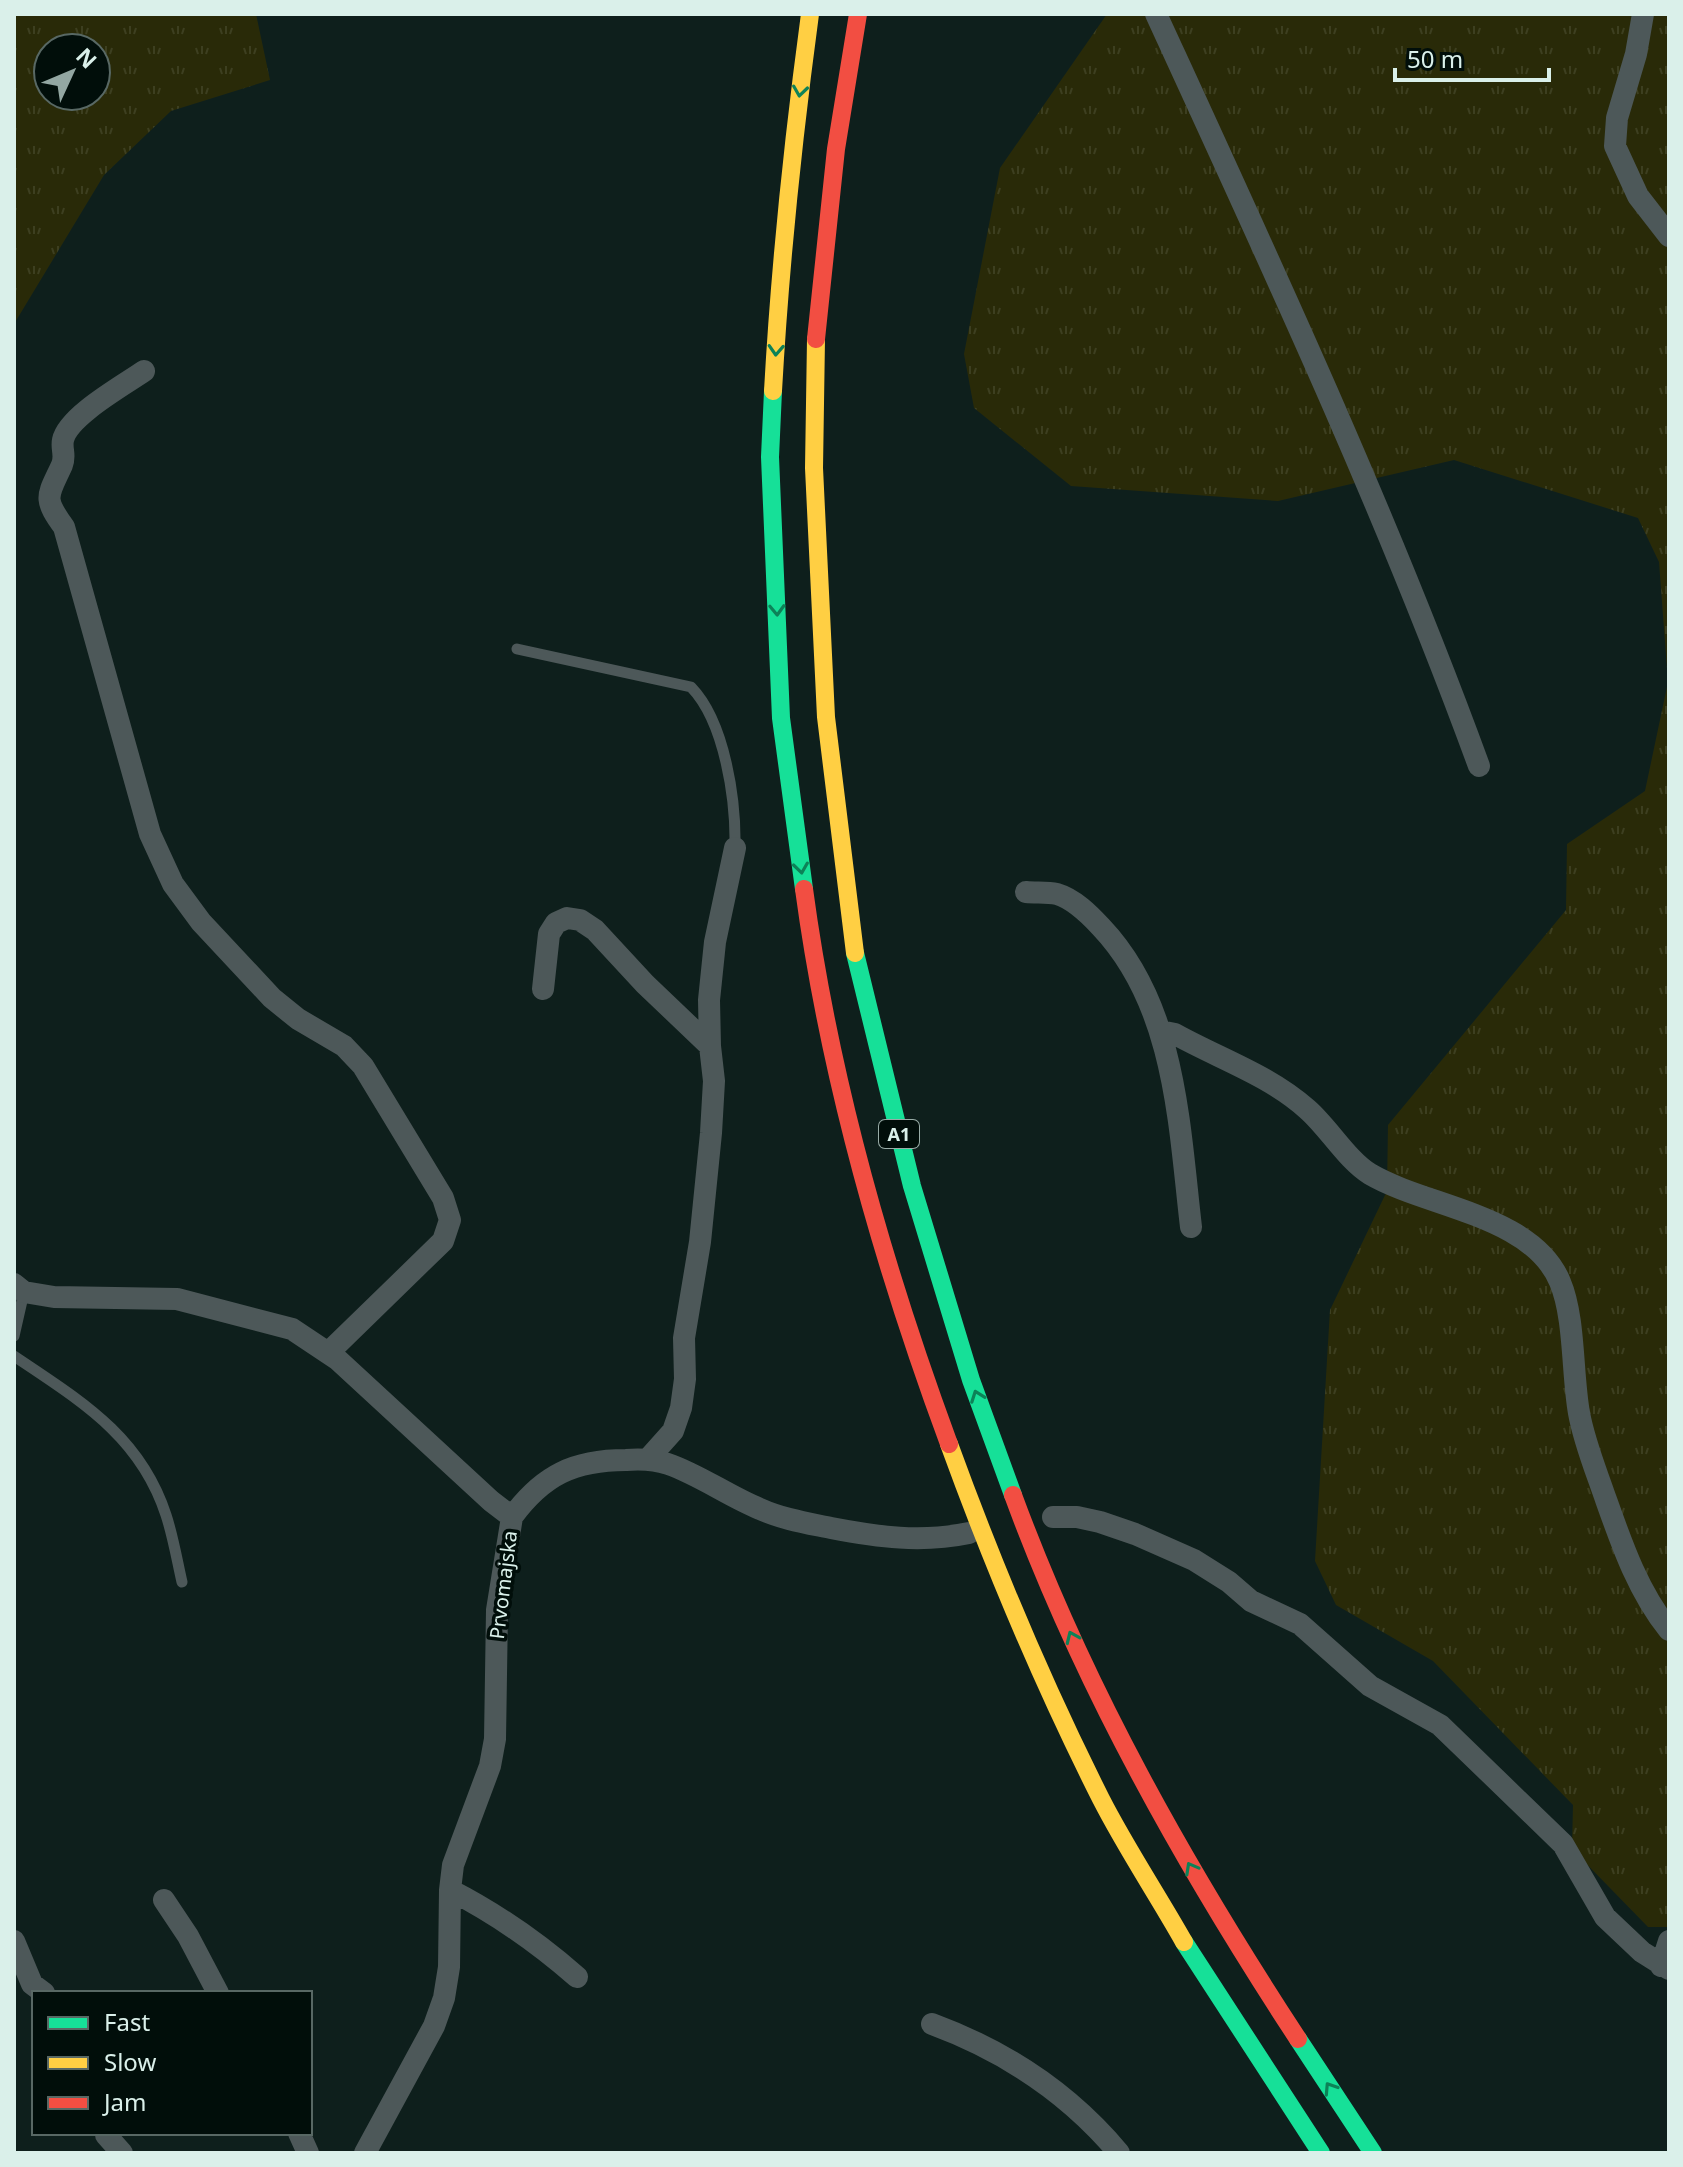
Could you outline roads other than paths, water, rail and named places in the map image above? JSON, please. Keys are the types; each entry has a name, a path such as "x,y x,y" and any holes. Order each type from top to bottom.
{"highway":[{"name":"A1","path":"810,14 790,166 779,282 770,457 781,718 814,961 868,1196 931,1396 987,1548 1102,1801 1188,1948 1321,2153"},
{"name":"A1","path":"858,14 836,149 816,336 814,468 826,717 854,950 916,1201 971,1380 1032,1546 1085,1667 1139,1775 1228,1932 1373,2153"}],"street":[{"path":"1156,14 1306,341 1439,658 1479,766"},
{"path":"1643,14 1636,54 1617,118 1615,146 1638,196 1669,236"},
{"path":"144,371 70,427 63,441 65,457 48,494 52,512 64,527 150,834 173,884 201,922 272,998 298,1019 344,1046 363,1066 443,1198 450,1220 443,1241 328,1353"},
{"path":"648,1459 673,1431 681,1408 685,1379 684,1338 700,1242 712,1120 714,1081 709,1000 715,942 735,848"},
{"path":"1026,892 1058,895 1085,910 1111,937 1131,967 1160,1031 1168,1059 1191,1227"},
{"path":"543,989 549,934 556,923 567,918 580,920 595,930 645,984 710,1046"},
{"path":"1160,1031 1175,1034 1283,1090 1328,1129 1367,1172 1389,1184 1488,1221 1525,1240 1544,1256 1560,1281 1567,1309 1579,1415 1593,1462 1642,1591 1669,1630"},
{"name":"Prvomajska","path":"19,1288 54,1297 177,1299 292,1329 328,1353 404,1417 491,1501 512,1517 497,1610 495,1739 490,1766 459,1845 450,1890 449,1967 444,1998 434,2026 365,2153"},
{"path":"512,1517 526,1498 550,1478 572,1467 601,1460 648,1459 689,1473 762,1510 802,1522 884,1538 940,1539 969,1533"},
{"path":"1053,1517 1077,1517 1135,1534 1194,1560 1229,1582 1251,1601 1300,1624 1370,1686 1440,1725 1563,1844 1605,1917 1622,1936 1665,1967 1669,1941"},
{"path":"450,1890 542,1946 577,1977"},
{"path":"164,1900 188,1936 217,1991"},
{"path":"14,1941 32,1984 41,1991"},
{"path":"932,2024 975,2040 1011,2059 1066,2099 1119,2153"},
{"path":"106,2135 122,2153"}],"lane":[{"path":"517,649 691,687 701,698 714,724 726,766 736,824 735,848"},
{"path":"14,1336 19,1288"},
{"path":"14,1356 91,1409 114,1428 134,1453 166,1514 182,1582"}]}
